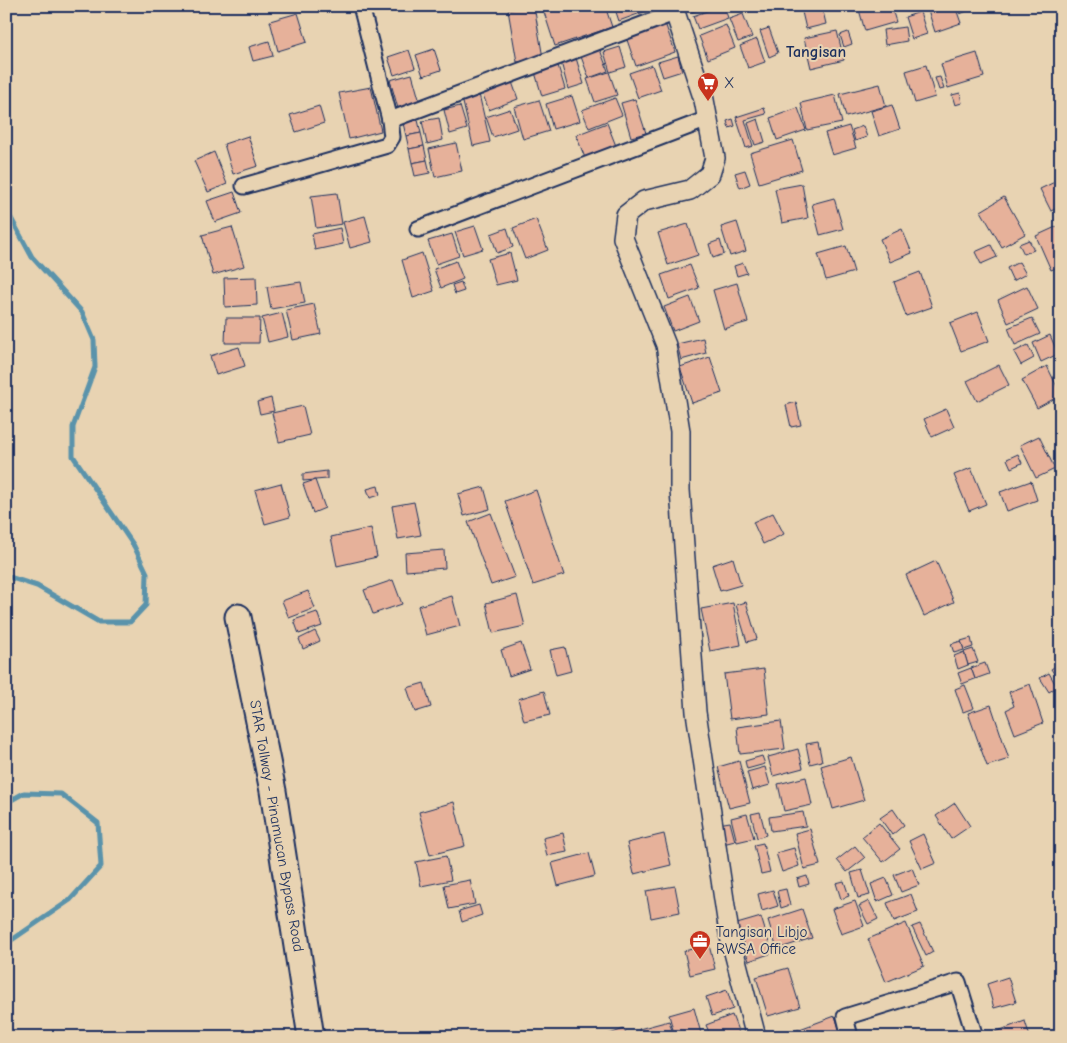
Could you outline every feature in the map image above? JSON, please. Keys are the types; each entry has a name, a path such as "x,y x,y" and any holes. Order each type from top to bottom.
{"main road":[{"name":"STAR Tollway - Pinamucan Bypass Road","path":"238,617 273,792 311,1037"}],"street":[{"path":"244,186 387,145 392,137 390,120 361,6"},
{"path":"390,120 674,10 704,100 715,158 710,174 690,190 644,200 626,215 623,238 666,345 680,431 680,490 696,712 729,933 756,1037"},
{"path":"418,229 708,119"},
{"path":"850,1037 845,1017 958,982 975,1037"}],"building":[{"path":"534,6 543,58 517,62 508,10"},
{"path":"542,6 605,6 612,27 555,46"},
{"path":"614,6 653,6 654,8 619,21"},
{"path":"690,6 710,6 692,12"},
{"path":"724,6 728,18 698,29 693,16"},
{"path":"858,6 891,6 896,22 865,31"},
{"path":"938,6 955,6 961,23 935,32 928,10"},
{"path":"957,6 965,6 967,11 960,14"},
{"path":"822,7 826,24 806,29 802,12"},
{"path":"920,12 927,34 912,39 905,17"},
{"path":"298,13 307,42 278,51 270,21"},
{"path":"743,14 752,37 738,42 729,19"},
{"path":"665,23 675,52 636,66 626,37"},
{"path":"726,25 735,48 708,59 699,36"},
{"path":"905,27 907,41 885,45 883,30"},
{"path":"769,28 778,53 769,57 760,31"},
{"path":"837,31 844,60 811,68 804,38"},
{"path":"848,32 852,44 844,47 840,35"},
{"path":"757,39 765,62 748,68 740,46"},
{"path":"269,41 273,56 253,61 249,47"},
{"path":"599,47 608,71 589,78 580,54"},
{"path":"620,47 626,67 610,72 604,52"},
{"path":"434,49 441,70 423,76 416,55"},
{"path":"409,50 415,68 394,75 388,57"},
{"path":"977,53 984,77 948,88 941,64"},
{"path":"678,56 682,71 663,77 658,62"},
{"path":"576,58 584,84 568,89 561,62"},
{"path":"557,62 565,89 542,96 534,69"},
{"path":"652,65 661,90 638,98 629,73"},
{"path":"926,65 935,97 915,103 906,71"},
{"path":"609,72 617,95 595,102 587,79"},
{"path":"412,74 421,106 399,112 390,80"},
{"path":"940,77 944,89 939,90 935,78"},
{"path":"511,79 518,99 489,110 481,90"},
{"path":"880,84 886,106 846,117 840,94"},
{"path":"371,87 381,131 349,139 339,93"},
{"path":"960,93 962,103 955,105 952,95"},
{"path":"479,94 490,142 473,146 462,98"},
{"path":"835,95 842,123 807,130 801,103"},
{"path":"572,96 580,121 553,129 546,104"},
{"path":"615,98 622,115 589,128 582,110"},
{"path":"635,99 646,133 631,137 621,103"},
{"path":"539,100 549,131 523,139 514,107"},
{"path":"892,105 900,129 879,136 871,111"},
{"path":"319,106 324,123 296,132 290,115"},
{"path":"460,106 467,129 450,134 444,110"},
{"path":"764,108 766,114 745,120 753,146 746,148 736,117"},
{"path":"798,108 806,130 777,140 770,118"},
{"path":"510,109 517,129 493,137 486,117"},
{"path":"439,118 443,140 427,144 422,121"},
{"path":"733,119 735,126 729,128 727,121"},
{"path":"758,119 765,142 755,145 748,123"},
{"path":"418,120 421,133 406,136 403,123"},
{"path":"607,123 618,151 587,163 576,135"},
{"path":"849,126 856,148 832,155 825,133"},
{"path":"863,126 867,137 855,141 852,130"},
{"path":"421,133 424,146 409,149 406,136"},
{"path":"248,136 258,166 233,174 224,144"},
{"path":"793,140 802,170 759,183 750,153"},
{"path":"456,143 462,171 435,177 429,149"},
{"path":"424,146 427,160 412,163 409,149"},
{"path":"214,152 227,184 208,192 194,161"},
{"path":"427,160 430,173 415,176 412,163"},
{"path":"745,170 750,184 740,188 735,173"},
{"path":"1061,179 1061,206 1051,211 1040,189"},
{"path":"802,184 808,218 782,223 775,189"},
{"path":"234,192 241,213 215,222 207,201"},
{"path":"337,193 342,224 316,228 311,196"},
{"path":"1004,197 1025,234 1002,247 981,211"},
{"path":"834,198 843,229 820,235 812,204"},
{"path":"365,216 372,242 350,248 343,222"},
{"path":"536,219 548,250 525,259 513,228"},
{"path":"737,222 746,251 730,256 721,227"},
{"path":"688,224 698,255 668,265 658,233"},
{"path":"1060,225 1061,266 1051,270 1036,236"},
{"path":"475,226 483,249 463,255 455,232"},
{"path":"232,227 244,266 213,275 202,235"},
{"path":"340,228 343,244 315,250 312,234"},
{"path":"507,228 513,247 497,253 491,234"},
{"path":"902,229 912,253 890,262 880,239"},
{"path":"452,234 459,256 436,264 428,241"},
{"path":"720,240 724,254 713,258 709,244"},
{"path":"1029,240 1034,250 1024,254 1019,244"},
{"path":"991,245 997,257 981,264 975,252"},
{"path":"846,246 854,272 826,280 818,254"},
{"path":"422,253 434,291 413,298 402,260"},
{"path":"510,253 517,280 496,285 488,259"},
{"path":"456,261 463,279 441,288 434,269"},
{"path":"1019,262 1026,274 1013,281 1007,268"},
{"path":"743,263 747,273 737,276 734,266"},
{"path":"690,265 699,288 669,299 661,275"},
{"path":"920,272 932,307 906,316 894,282"},
{"path":"256,277 257,305 225,307 224,278"},
{"path":"301,282 305,303 271,309 267,287"},
{"path":"461,282 464,291 455,294 452,285"},
{"path":"737,283 748,322 724,329 713,290"},
{"path":"1027,286 1038,309 1008,323 998,300"},
{"path":"690,297 699,321 673,331 664,307"},
{"path":"314,304 321,334 293,340 286,310"},
{"path":"978,312 989,341 961,351 950,323"},
{"path":"282,313 288,337 268,342 262,318"},
{"path":"226,318 260,318 259,343 225,343"},
{"path":"1032,318 1040,334 1015,345 1008,328"},
{"path":"1050,335 1058,354 1041,362 1033,343"},
{"path":"703,338 706,353 681,360 677,344"},
{"path":"1028,345 1034,358 1021,365 1014,352"},
{"path":"239,347 245,366 216,375 210,356"},
{"path":"710,357 722,393 692,403 680,367"},
{"path":"999,365 1009,385 977,401 967,381"},
{"path":"1047,366 1061,395 1037,408 1022,380"},
{"path":"271,398 274,411 260,414 257,402"},
{"path":"796,402 801,425 791,427 786,405"},
{"path":"303,406 310,435 279,442 272,413"},
{"path":"946,409 954,427 932,437 924,419"},
{"path":"1039,436 1055,469 1036,478 1020,445"},
{"path":"1018,454 1022,463 1011,468 1007,459"},
{"path":"971,468 986,504 969,511 954,475"},
{"path":"327,471 327,479 303,481 303,474"},
{"path":"315,480 325,508 313,513 303,484"},
{"path":"1031,481 1037,500 1007,511 1000,492"},
{"path":"281,483 290,517 265,524 255,490"},
{"path":"378,486 380,495 370,498 367,489"},
{"path":"484,487 490,509 464,516 458,494"},
{"path":"536,490 564,575 533,585 505,501"},
{"path":"414,502 421,535 398,539 392,506"},
{"path":"491,513 515,577 491,585 468,522"},
{"path":"773,513 784,534 763,544 753,522"},
{"path":"371,528 377,557 337,566 331,537"},
{"path":"444,550 445,568 406,571 405,553"},
{"path":"733,558 741,585 720,591 712,565"},
{"path":"936,561 954,602 924,616 906,575"},
{"path":"393,580 402,604 373,614 364,590"},
{"path":"308,591 315,608 289,618 282,601"},
{"path":"517,595 525,626 493,633 486,603"},
{"path":"452,596 460,626 426,635 418,606"},
{"path":"746,602 757,639 747,642 736,605"},
{"path":"733,603 741,645 710,651 701,609"},
{"path":"317,612 322,626 299,634 294,620"},
{"path":"315,631 320,641 303,649 299,639"},
{"path":"971,638 973,647 964,650 961,641"},
{"path":"961,641 964,650 954,653 951,644"},
{"path":"521,643 530,669 509,676 501,650"},
{"path":"565,647 571,671 556,675 550,650"},
{"path":"973,649 978,662 968,665 964,652"},
{"path":"964,652 968,665 958,669 954,656"},
{"path":"985,663 989,674 975,679 971,668"},
{"path":"1061,663 1061,684 1051,669"},
{"path":"971,668 975,679 962,684 958,673"},
{"path":"764,669 769,714 730,719 724,674"},
{"path":"1049,673 1057,687 1049,692 1040,678"},
{"path":"424,683 431,707 415,712 407,688"},
{"path":"1030,684 1043,723 1015,734 1006,710 1014,706 1009,692"},
{"path":"965,685 974,708 963,712 955,689"},
{"path":"544,691 550,715 524,721 518,699"},
{"path":"991,705 1009,759 987,766 968,713"},
{"path":"781,721 785,749 740,754 737,727"},
{"path":"818,742 822,761 810,764 806,744"},
{"path":"798,749 803,768 773,776 768,757"},
{"path":"762,756 765,764 747,769 745,761"},
{"path":"851,757 864,800 833,809 821,766"},
{"path":"739,761 750,803 729,808 718,767"},
{"path":"765,767 770,785 752,790 747,772"},
{"path":"806,777 812,805 784,811 778,784"},
{"path":"454,802 465,846 430,855 419,812"},
{"path":"955,803 970,826 951,839 936,816"},
{"path":"893,809 904,825 892,835 880,818"},
{"path":"760,812 766,835 757,838 751,814"},
{"path":"803,812 806,826 771,831 769,817"},
{"path":"747,814 754,838 737,842 731,818"},
{"path":"730,822 735,841 723,844 718,824"},
{"path":"879,823 900,849 883,862 862,837"},
{"path":"810,829 820,865 804,869 795,833"},
{"path":"563,833 567,852 547,856 543,838"},
{"path":"664,834 671,865 634,874 627,843"},
{"path":"923,834 936,863 922,869 909,841"},
{"path":"763,843 770,872 761,874 754,845"},
{"path":"855,846 865,858 847,872 837,860"},
{"path":"794,848 799,866 782,872 776,853"},
{"path":"589,853 595,876 558,886 552,863"},
{"path":"446,856 451,880 421,886 416,862"},
{"path":"912,868 919,885 901,892 894,875"},
{"path":"862,870 870,895 858,898 851,873"},
{"path":"807,876 809,884 799,887 797,879"},
{"path":"886,878 893,895 877,902 871,884"},
{"path":"470,880 475,904 449,909 444,885"},
{"path":"844,881 849,896 841,899 836,883"},
{"path":"675,886 680,912 651,918 646,891"},
{"path":"786,889 790,905 781,908 777,891"},
{"path":"773,890 778,906 762,911 758,894"},
{"path":"911,894 918,912 894,921 887,903"},
{"path":"855,901 864,926 841,934 832,909"},
{"path":"869,901 878,919 868,924 859,906"},
{"path":"479,905 482,915 462,922 459,911"},
{"path":"802,909 812,938 777,949 768,920"},
{"path":"761,917 772,953 749,961 737,924"},
{"path":"906,923 924,966 886,982 868,939"},
{"path":"920,924 933,952 926,956 912,927"},
{"name":"Tangisan Libjo RWSA Office","path":"709,945 715,969 690,975 684,951"},
{"path":"788,968 800,1007 768,1016 756,977"},
{"path":"1008,977 1016,1002 994,1008 987,984"},
{"path":"727,990 733,1009 712,1016 706,997"},
{"path":"694,1008 702,1037 675,1037 669,1015"},
{"path":"732,1015 740,1036 711,1037 706,1025"},
{"path":"835,1016 842,1037 778,1037"},
{"path":"669,1021 674,1037 641,1037 639,1029"},
{"path":"1025,1021 1030,1037 997,1037 995,1032"},
{"path":"624,1029 627,1037 601,1037"}],"waterway":[{"path":"6,209 32,257 82,312 94,340 95,367 73,427 73,456 134,546 147,573 146,605 130,622 99,622 37,586 6,576"},
{"path":"6,803 24,793 61,794 98,823 101,866 70,900 6,944"}],"place":[{"name":"X","path":"708,102"},
{"name":"Tangisan Libjo RWSA Office","path":"700,960"}],"district":[{"name":"Tangisan","path":"816,52"}]}
